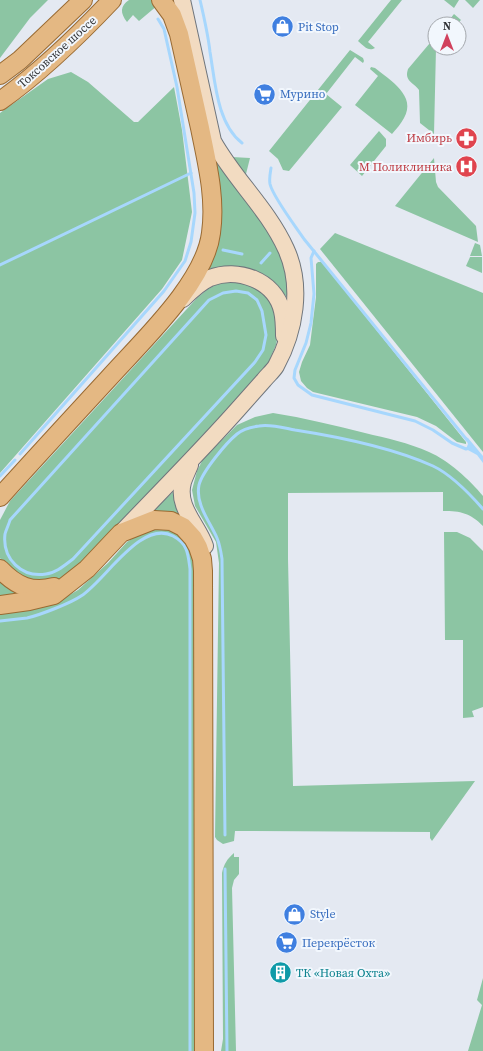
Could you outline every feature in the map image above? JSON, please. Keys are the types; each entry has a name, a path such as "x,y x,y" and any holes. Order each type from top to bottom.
{"main road":[{"name":"Токсовское шоссе","path":"0,75 20,60 83,0"},
{"name":"Токсовское шоссе","path":"0,101 70,43 112,0"},
{"path":"160,0 172,15 179,34 206,156 212,196 213,215 207,251 198,272 170,311"},
{"path":"0,605 29,601 54,595 87,569 193,457 275,367 292,326 295,310 294,277 286,249 264,211 240,182 213,141 182,0"},
{"path":"0,497 170,311 193,289 209,278 224,274 240,274 254,278 265,285 276,296 282,310 284,347"},
{"path":"193,457 183,483 182,499 188,516 204,542 209,557 210,571 211,1051"},
{"path":"0,507 15,481"},
{"path":"121,532 154,520 171,521 183,527 193,538 198,547 204,571 204,1051"},
{"path":"0,569 10,580 25,588 45,590 72,582"}],"green space":[{"path":"0,0 48,0 30,18 0,58"},
{"path":"129,0 151,0 158,5 139,21 133,15 127,22 123,16 122,10 126,2"},
{"path":"391,0 402,0 368,42 375,48 366,48 358,41"},
{"path":"444,0 459,0 454,8"},
{"path":"465,0 480,0 473,8"},
{"path":"427,46 427,56 436,56 434,134 420,123 419,90 408,79 408,69"},
{"path":"350,50 363,58 363,63 355,57 326,94 342,107 289,171 283,170 278,159 269,151"},
{"path":"371,67 375,68 400,89 407,103 407,110 404,118 392,134 355,105 378,76 370,69"},
{"path":"71,72 88,82 134,122 138,122 174,87 182,130 192,212 182,260 162,289 0,473 0,113 48,79"},
{"path":"379,131 386,139 386,146 362,176 350,165"},
{"path":"212,156 246,198 276,246 283,262 287,278 287,297 273,281 254,270 233,267 214,270 209,269"},
{"path":"232,157 250,158 245,175"},
{"path":"434,158 436,182 438,187 476,226 478,242 395,206"},
{"path":"335,233 483,293 483,452 320,249"},
{"path":"475,243 480,245 482,256 470,256"},
{"path":"470,257 482,257 482,273 466,266"},
{"path":"318,262 322,262 466,442 466,444 457,442 436,426 417,417 313,392 301,381 299,372 310,345 316,297 316,264"},
{"path":"223,281 253,284 271,302 279,330 276,345 269,361 258,379 81,564 65,577 45,584 27,582 4,565 0,558 0,520 10,501 197,298 208,289"},
{"path":"273,413 342,427 397,441 421,449 451,465 483,496 483,526 474,518 465,514 443,511 443,492 288,493 293,786 475,781 432,841 430,838 430,832 235,831 234,841 223,844 215,837 219,563 216,542 195,506 192,490 197,471 203,459 237,425 255,417"},
{"path":"174,491 176,491 180,513 179,515 172,512 155,512 154,510"},
{"path":"157,528 166,529 181,535 195,556 197,1051 0,1051 0,614 54,604 78,590 108,563 127,542 144,531"},
{"path":"444,532 457,532 470,538 483,551 483,707 472,711 474,717 463,718 463,640 445,640"},
{"path":"0,582 15,593 16,594 0,598"},
{"path":"234,853 234,857 239,857 239,874 234,880 232,888 236,1051 221,1051 223,1039 222,873 229,857"},
{"path":"483,978 483,1051 468,1051 482,1005 477,1000"}],"water":[{"path":"465,437 468,438 483,456 483,463 477,455 466,449 468,444"}],"waterway":[{"path":"200,0 207,32 218,101 227,125 242,143"},
{"path":"20,454 164,291 185,261 191,242 195,213 194,193 177,87 164,29 158,19"},
{"path":"271,168 270,184 272,190 304,239 467,440"},
{"path":"0,265 191,173"},
{"path":"223,250 242,254"},
{"path":"314,251 311,258 314,294 311,323 306,343 295,370 294,378 298,385 312,395 415,421 433,430 452,443 466,449 470,448"},
{"path":"261,263 270,253"},
{"path":"236,291 248,293 257,300 262,311 266,335 263,350 255,362 73,559 57,570 46,574 29,573 15,565 10,559 5,543 5,534 10,520 209,300 223,293 236,291"},
{"path":"225,835 222,559 218,541 201,506 198,492 201,479 215,458 237,434 253,427 273,426 330,436 383,448 433,466 453,479 483,509"},
{"path":"0,476 15,460"},
{"path":"0,621 27,618 76,599 91,588 124,554 148,536 161,533 173,536 182,542 186,550 190,569 190,1051"},
{"path":"225,869 227,1051"}],"place":[{"name":"Pit Stop","path":"283,27"},
{"name":"Мурино","path":"265,94"},
{"name":"Имбирь","path":"467,138"},
{"name":"М Поликлиника","path":"467,167"},
{"name":"Style","path":"295,914"},
{"name":"Перекрёсток","path":"286,943"},
{"name":"ТК «Новая Охта»","path":"281,973"}]}
